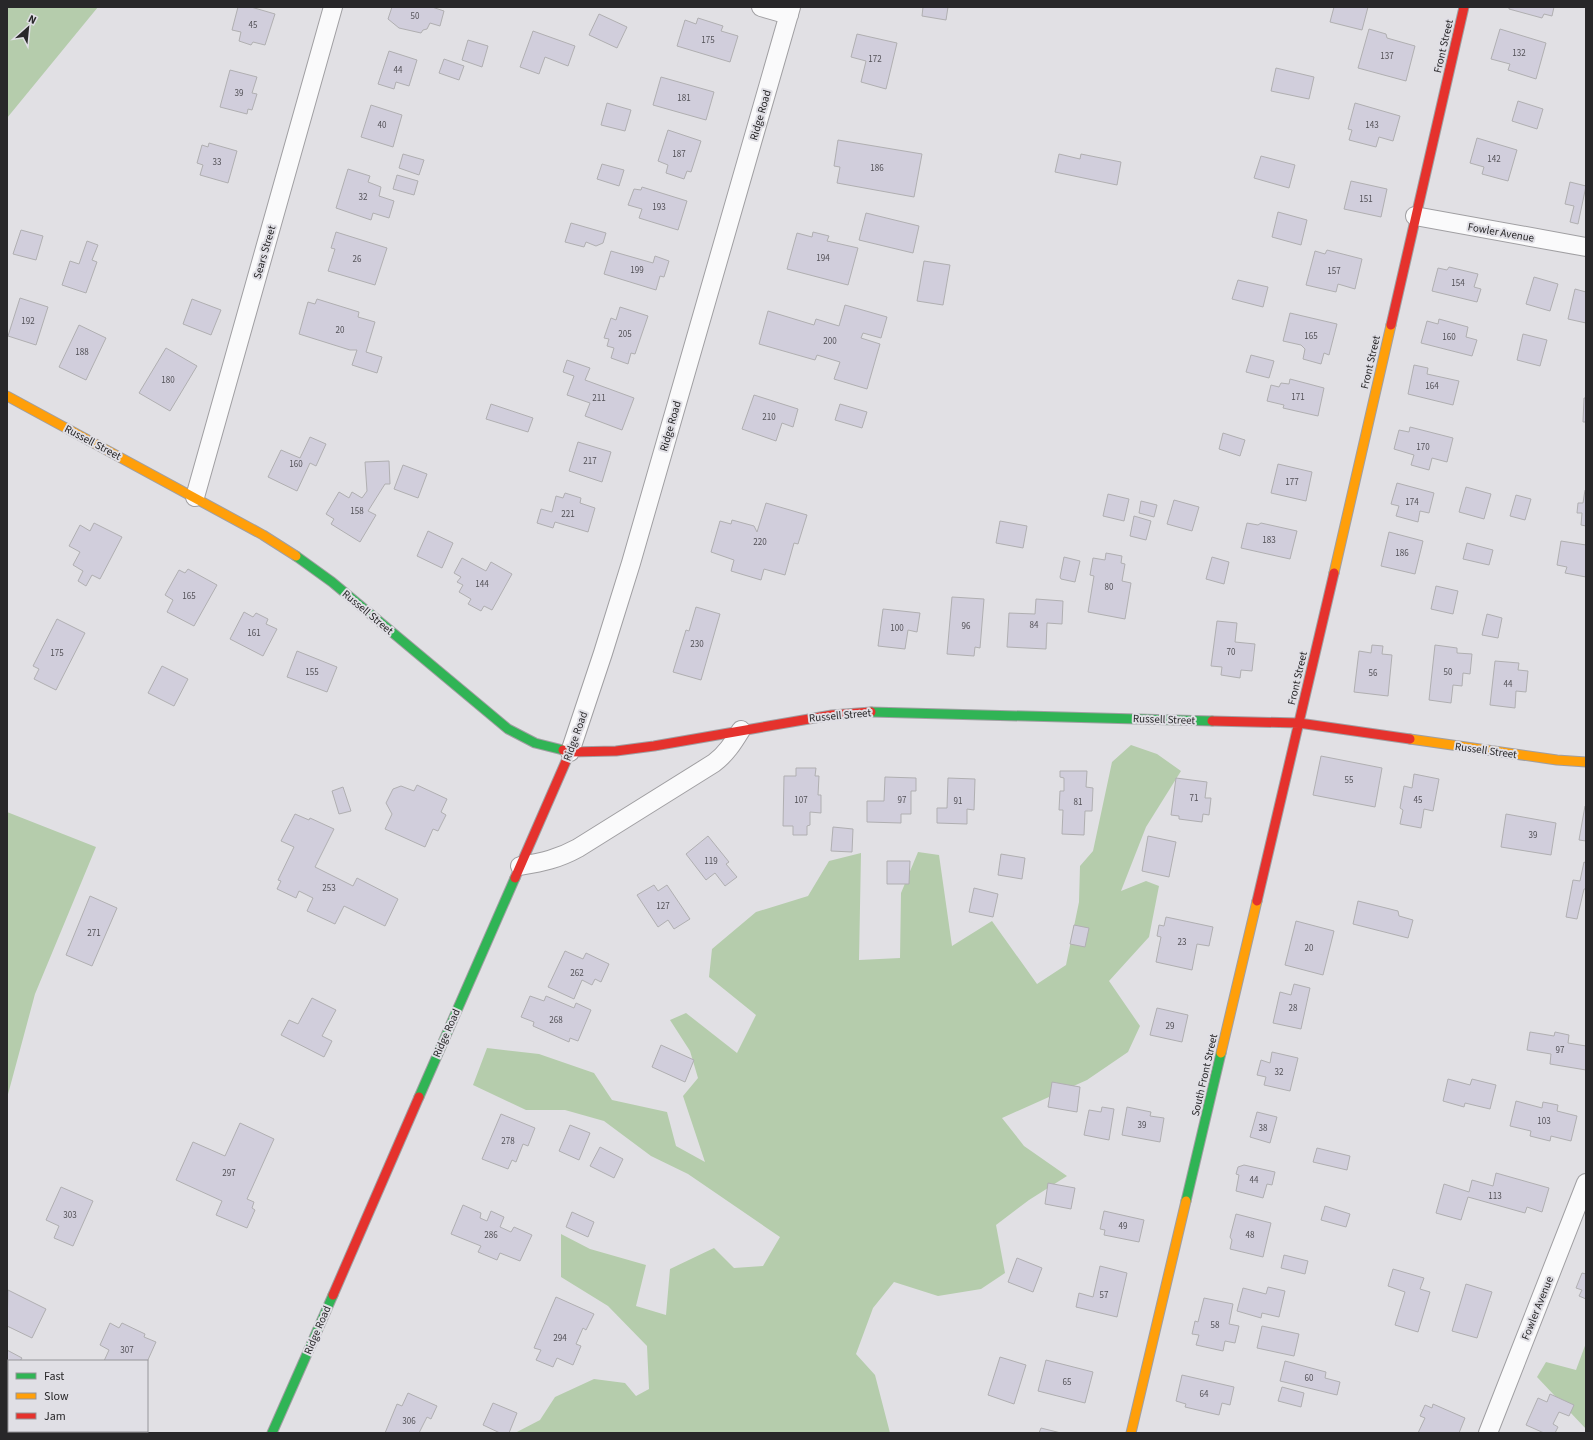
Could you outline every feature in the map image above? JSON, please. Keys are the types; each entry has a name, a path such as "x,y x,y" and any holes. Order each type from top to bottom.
{"main road":[{"name":"Front Street","path":"1299,722 1464,7"},
{"name":"Russell Street","path":"7,396 263,535 299,558 332,582 508,728 535,743 570,752 616,751 654,746 813,717 865,712 913,712 1299,722 1557,760 1586,762"},
{"name":"South Front Street","path":"1131,1433 1299,722"},
{"name":"Ridge Road","path":"272,1433 570,752"}],"street":[{"name":"Sears Street","path":"195,497 333,7"},
{"path":"761,7 790,11"},
{"name":"Ridge Road","path":"570,752 601,660 628,570 790,11"},
{"name":"Fowler Avenue","path":"1415,216 1586,247"},
{"path":"520,866 563,856 585,844 723,757 741,730"},
{"name":"Fowler Avenue","path":"1488,1433 1586,1183"}],"green space":[{"path":"7,7 98,7 7,118"},
{"path":"1131,745 1157,754 1181,771 1146,827 1121,891 1146,881 1159,886 1149,937 1109,981 1140,1026 1128,1052 1087,1080 1002,1118 1024,1146 1067,1176 1029,1200 996,1225 1005,1273 981,1289 938,1296 894,1282 873,1308 856,1354 875,1375 890,1433 515,1433 540,1420 555,1397 594,1379 625,1383 636,1396 649,1389 647,1346 608,1306 561,1277 561,1234 590,1249 646,1265 636,1306 666,1315 670,1269 714,1248 734,1268 763,1266 780,1237 688,1174 651,1156 604,1121 565,1110 526,1110 473,1085 487,1048 539,1054 594,1073 612,1100 667,1112 676,1146 705,1162 683,1096 698,1078 690,1051 670,1020 686,1013 737,1053 756,1015 709,977 712,949 756,912 808,896 829,861 861,853 859,960 900,958 901,893 918,852 939,855 952,946 992,921 1037,984 1066,965 1079,902 1080,866 1093,851 1112,762"},
{"path":"7,812 96,847 35,994 7,1098"},
{"path":"1586,1343 1586,1429 1537,1377 1546,1362 1576,1370"}],"building":[{"path":"238,7 251,7 275,14 265,45 253,42 251,45 239,41 241,32 232,30"},
{"path":"392,7 432,7 444,11 440,26 430,23 427,29 423,30 421,33 399,28 388,19"},
{"path":"923,7 948,7 946,20 922,16"},
{"path":"1334,7 1368,7 1362,30 1330,22"},
{"path":"1509,7 1554,7 1552,16 1544,14 1542,18 1509,9"},
{"path":"599,14 627,27 617,48 589,35"},
{"path":"698,18 723,26 721,31 738,36 730,62 677,46 685,20 696,24"},
{"path":"1369,29 1386,34 1387,38 1415,46 1406,81 1358,68"},
{"path":"1500,29 1546,43 1536,79 1508,70 1510,64 1491,59"},
{"path":"533,31 575,46 568,66 545,57 539,74 520,67"},
{"path":"857,34 897,43 886,89 861,82 866,61 851,57"},
{"path":"468,40 488,46 482,67 462,60"},
{"path":"389,51 417,60 409,86 396,82 394,89 378,84"},
{"path":"444,59 464,66 459,80 439,73"},
{"path":"1276,68 1314,77 1309,99 1271,91"},
{"path":"230,70 257,77 252,93 257,94 252,110 248,109 247,114 220,107"},
{"path":"661,77 714,92 706,120 653,105"},
{"path":"1518,101 1543,109 1537,129 1512,121"},
{"path":"607,103 631,110 625,131 601,125"},
{"path":"1355,103 1400,116 1393,141 1379,137 1376,147 1349,140 1352,130 1348,129"},
{"path":"371,105 402,115 393,147 361,137"},
{"path":"668,130 701,141 691,172 687,171 684,179 666,173 668,165 658,161"},
{"path":"1477,138 1517,150 1508,181 1482,174 1484,167 1470,163"},
{"path":"838,140 922,154 914,197 837,183 840,167 834,166"},
{"path":"209,143 237,151 228,183 200,175 203,165 197,163 202,145 208,147"},
{"path":"403,154 424,160 419,175 399,168"},
{"path":"1059,154 1080,159 1081,154 1121,162 1117,185 1055,172"},
{"path":"1261,156 1295,165 1289,188 1254,178"},
{"path":"602,164 624,170 619,186 597,179"},
{"path":"348,169 370,176 368,182 381,187 379,196 394,201 389,218 373,213 371,220 336,208"},
{"path":"397,175 418,181 414,195 393,189"},
{"path":"1351,181 1387,189 1381,217 1344,209"},
{"path":"1570,182 1586,186 1578,224 1570,222 1574,206 1565,204"},
{"path":"642,187 687,201 678,230 639,218 642,209 628,205 634,189 641,190"},
{"path":"1278,212 1307,220 1301,245 1272,237"},
{"path":"866,213 919,226 913,253 859,240"},
{"path":"571,223 606,233 603,243 596,246 586,242 584,247 565,242"},
{"path":"21,230 43,236 36,260 13,254"},
{"path":"336,232 387,248 375,285 328,271 335,249 331,248"},
{"path":"813,232 829,236 827,241 858,248 848,285 787,269 797,233 812,237"},
{"path":"87,241 98,245 92,260 97,262 86,293 62,285 70,261 79,264"},
{"path":"1327,250 1362,259 1355,289 1338,284 1336,292 1306,285 1315,251 1325,254"},
{"path":"611,251 653,263 655,256 669,261 664,277 660,276 656,290 604,274"},
{"path":"924,261 950,265 943,305 917,301"},
{"path":"1449,267 1478,274 1474,287 1481,289 1477,302 1432,291 1438,268 1447,270"},
{"path":"1534,277 1558,284 1550,311 1526,304"},
{"path":"1238,280 1268,287 1263,307 1232,299"},
{"path":"1575,289 1586,292 1586,323 1568,319"},
{"path":"20,298 48,307 36,345 8,336"},
{"path":"192,299 221,310 211,335 183,324"},
{"path":"317,299 359,312 358,317 375,322 366,352 382,357 377,373 352,365 357,350 350,350 299,334 308,302 315,304"},
{"path":"845,305 887,317 881,338 863,333 861,338 880,344 867,389 834,379 840,362 817,355 815,360 759,344 768,311 814,325 816,319 839,326"},
{"path":"620,307 648,316 635,354 631,353 628,364 611,358 614,348 607,346 609,339 604,338 611,318 616,320"},
{"path":"1290,313 1337,324 1329,355 1324,353 1321,364 1303,359 1305,349 1301,345 1283,341"},
{"path":"1439,319 1468,327 1466,337 1477,340 1472,356 1421,343 1427,321 1438,324"},
{"path":"79,325 106,338 86,380 59,367"},
{"path":"1523,334 1547,340 1540,366 1517,360"},
{"path":"166,348 197,366 170,411 139,393"},
{"path":"1251,355 1274,361 1269,378 1246,372"},
{"path":"567,360 590,368 585,380 634,398 622,430 585,416 590,403 567,395 574,376 563,372"},
{"path":"1414,365 1428,368 1427,374 1459,381 1453,405 1408,394"},
{"path":"1290,379 1324,388 1318,416 1283,408 1284,405 1267,401 1271,385 1279,387 1281,383 1289,384"},
{"path":"754,395 798,409 793,427 782,423 776,441 742,429"},
{"path":"1584,398 1586,398 1586,422 1583,422"},
{"path":"491,404 533,418 528,432 486,419"},
{"path":"840,404 867,412 862,428 835,420"},
{"path":"1410,427 1453,438 1447,462 1432,458 1429,470 1411,465 1414,455 1394,449 1399,430 1409,432"},
{"path":"1223,433 1245,440 1240,456 1219,449"},
{"path":"310,437 326,444 316,466 310,463 297,491 268,477 281,450 300,458"},
{"path":"578,442 611,452 602,482 569,471"},
{"path":"389,461 390,484 385,484 368,511 376,515 360,542 331,524 334,519 326,514 339,492 349,498 352,492 362,498 367,491 365,462"},
{"path":"1278,464 1312,472 1306,501 1271,493"},
{"path":"403,465 427,474 418,498 394,489"},
{"path":"1397,483 1434,493 1429,513 1420,511 1418,522 1396,516 1399,506 1391,504"},
{"path":"1466,487 1491,494 1484,519 1459,512"},
{"path":"1585,490 1586,526 1581,525 1582,513 1577,513 1578,503 1583,503"},
{"path":"565,493 581,498 580,503 595,508 588,532 555,522 553,528 537,523 541,509 552,512 556,496 563,498"},
{"path":"1108,494 1129,499 1124,521 1103,516"},
{"path":"1516,495 1531,499 1525,520 1510,516"},
{"path":"1174,500 1199,507 1192,531 1167,524"},
{"path":"1141,501 1157,505 1154,517 1139,513"},
{"path":"766,503 807,515 798,544 794,543 785,575 764,569 761,580 731,571 734,560 711,552 720,521 731,524 732,520 754,526 757,532"},
{"path":"1134,516 1151,521 1146,540 1130,536"},
{"path":"1000,521 1027,526 1023,548 996,543"},
{"path":"94,523 122,537 100,579 92,575 86,586 78,581 83,571 73,565 80,552 69,546 80,525 90,531"},
{"path":"1247,523 1258,525 1261,523 1297,531 1290,559 1241,548"},
{"path":"428,531 453,543 442,568 417,556"},
{"path":"1389,532 1423,541 1415,574 1381,566"},
{"path":"1561,541 1586,545 1586,577 1565,573 1567,567 1557,565"},
{"path":"1467,543 1493,550 1489,565 1463,559"},
{"path":"1106,553 1122,556 1121,563 1125,564 1122,581 1131,583 1125,619 1088,612 1094,576 1090,575 1093,558 1105,560"},
{"path":"1064,557 1080,561 1075,582 1061,579 1060,577"},
{"path":"1212,557 1229,562 1224,584 1206,579"},
{"path":"462,558 486,571 491,562 512,574 492,610 484,606 481,611 468,604 471,599 459,592 463,585 457,582 461,577 454,573"},
{"path":"188,569 217,585 194,626 167,612 173,600 165,595 179,570 185,573"},
{"path":"1436,586 1458,591 1453,614 1431,609"},
{"path":"952,597 984,599 980,648 975,647 974,656 947,654"},
{"path":"1036,599 1063,601 1062,624 1047,623 1046,649 1007,647 1009,613 1035,614"},
{"path":"696,607 720,614 701,680 673,672 686,630 689,631"},
{"path":"883,609 920,613 917,632 908,630 905,649 878,646"},
{"path":"244,612 253,617 256,613 268,619 266,624 277,629 263,656 230,639"},
{"path":"1487,614 1502,618 1498,638 1482,635"},
{"path":"57,619 85,633 56,690 34,679 39,669 33,666"},
{"path":"1217,621 1237,623 1235,642 1255,644 1252,671 1241,670 1240,678 1221,675 1222,667 1211,666"},
{"path":"1372,645 1383,646 1382,654 1392,655 1388,696 1354,692 1359,651 1371,653"},
{"path":"1435,645 1457,648 1457,653 1472,654 1470,674 1463,673 1462,686 1453,685 1451,703 1429,700"},
{"path":"297,651 337,667 327,692 287,677"},
{"path":"1495,661 1519,663 1518,670 1528,671 1526,692 1516,691 1515,708 1490,705"},
{"path":"162,666 188,679 174,706 148,693"},
{"path":"1321,756 1382,768 1375,807 1313,795"},
{"path":"796,768 816,768 815,776 819,776 818,795 821,795 821,813 810,812 810,825 807,826 807,835 793,835 793,826 783,826 784,776 796,776"},
{"path":"1060,771 1087,771 1086,787 1093,788 1092,811 1085,811 1084,835 1062,834 1063,810 1059,810 1060,791 1064,791 1064,778 1060,777"},
{"path":"1414,774 1439,779 1433,811 1424,809 1421,828 1400,824 1403,810 1400,808 1404,786 1412,788"},
{"path":"885,777 916,778 916,791 911,791 911,814 901,814 901,823 867,822 867,801 884,801"},
{"path":"948,778 975,779 974,810 967,809 967,824 937,823 937,808 947,808"},
{"path":"1176,778 1207,782 1205,798 1211,798 1209,815 1203,814 1202,822 1179,819 1179,816 1171,815"},
{"path":"417,785 447,799 441,812 446,815 438,831 433,829 425,847 385,829 392,814 386,803 393,789 401,786 414,791"},
{"path":"343,787 351,811 339,814 332,791"},
{"path":"1586,806 1586,841 1579,840"},
{"path":"295,814 309,820 310,818 334,829 315,867 353,886 357,878 398,899 385,926 344,906 335,924 307,911 313,898 299,891 296,898 277,889 281,881 278,880 294,847 281,841"},
{"path":"1506,814 1556,823 1551,855 1501,847"},
{"path":"833,827 853,829 852,852 831,851"},
{"path":"708,836 729,862 726,864 737,877 725,886 715,873 706,880 686,854"},
{"path":"1148,836 1176,842 1169,877 1142,871"},
{"path":"1001,854 1025,858 1022,879 998,875"},
{"path":"887,861 910,861 909,884 887,884"},
{"path":"1584,862 1586,863 1586,889 1584,889 1577,919 1566,917 1573,880 1580,881"},
{"path":"654,885 658,891 667,885 690,919 674,929 668,920 658,927 637,895"},
{"path":"974,888 998,894 993,917 969,912"},
{"path":"90,896 117,908 92,966 66,955"},
{"path":"1358,901 1398,911 1399,916 1413,920 1408,938 1353,924"},
{"path":"1166,917 1213,927 1209,946 1197,944 1192,970 1156,962 1161,937 1157,936 1159,925 1164,926"},
{"path":"1296,921 1334,931 1323,975 1285,965"},
{"path":"1074,925 1089,928 1085,947 1070,944"},
{"path":"565,951 583,959 586,953 609,964 601,982 595,979 592,985 582,980 574,999 548,987"},
{"path":"1294,984 1310,988 1301,1029 1273,1023 1280,992 1291,995"},
{"path":"530,996 544,1001 546,996 574,1008 576,1003 591,1010 578,1041 570,1038 569,1042 533,1026 534,1022 521,1017"},
{"path":"312,998 336,1010 322,1036 332,1041 324,1057 281,1035 289,1020 298,1024"},
{"path":"1157,1008 1188,1015 1182,1042 1150,1035"},
{"path":"1530,1032 1554,1036 1555,1032 1569,1035 1568,1043 1586,1046 1586,1070 1550,1064 1551,1054 1527,1050"},
{"path":"661,1045 694,1060 685,1082 652,1067"},
{"path":"1272,1052 1298,1058 1290,1091 1264,1085 1266,1077 1257,1075 1261,1060 1270,1063"},
{"path":"1448,1079 1470,1085 1472,1079 1496,1085 1490,1109 1465,1103 1464,1107 1443,1101"},
{"path":"1052,1082 1080,1087 1077,1112 1048,1107"},
{"path":"1516,1101 1542,1108 1543,1102 1558,1105 1557,1111 1577,1116 1571,1141 1551,1136 1550,1141 1530,1136 1531,1131 1510,1126"},
{"path":"1102,1107 1114,1109 1109,1140 1084,1135 1089,1110 1101,1112"},
{"path":"1127,1107 1151,1112 1150,1116 1164,1118 1160,1142 1122,1135"},
{"path":"1257,1112 1277,1117 1270,1143 1250,1137"},
{"path":"501,1114 535,1128 528,1146 523,1144 516,1162 512,1160 508,1169 482,1159"},
{"path":"240,1123 274,1139 247,1199 254,1202 252,1208 255,1210 247,1228 216,1215 222,1201 176,1180 193,1142 225,1156"},
{"path":"570,1125 590,1133 579,1160 559,1151"},
{"path":"600,1147 623,1159 614,1178 590,1166"},
{"path":"1317,1148 1350,1156 1347,1170 1313,1162"},
{"path":"1244,1165 1275,1172 1272,1185 1267,1184 1263,1198 1236,1191 1239,1175 1236,1174 1238,1167"},
{"path":"1496,1173 1549,1188 1542,1212 1527,1207 1525,1213 1468,1197 1461,1220 1436,1213 1444,1184 1469,1192 1472,1180 1493,1186"},
{"path":"1048,1183 1075,1188 1071,1209 1045,1204"},
{"path":"61,1187 93,1201 73,1246 54,1238 59,1226 46,1220"},
{"path":"463,1205 481,1213 480,1218 487,1221 491,1211 504,1217 500,1227 511,1232 514,1227 532,1235 520,1261 500,1253 497,1260 478,1252 481,1246 451,1234"},
{"path":"1325,1206 1350,1214 1346,1227 1321,1220"},
{"path":"1104,1211 1144,1220 1139,1242 1104,1235 1105,1230 1100,1229"},
{"path":"572,1212 594,1222 588,1237 566,1227"},
{"path":"1236,1214 1271,1223 1263,1257 1230,1249 1232,1240 1230,1237"},
{"path":"1284,1255 1308,1261 1305,1274 1281,1268"},
{"path":"1017,1258 1042,1268 1033,1292 1008,1282"},
{"path":"1100,1266 1127,1273 1117,1317 1076,1307 1079,1293 1093,1297"},
{"path":"1393,1269 1424,1278 1420,1289 1430,1292 1418,1332 1395,1325 1405,1292 1388,1286"},
{"path":"1582,1273 1586,1274 1586,1299 1579,1296 1582,1290 1576,1288"},
{"path":"1466,1284 1492,1292 1477,1338 1452,1331"},
{"path":"1268,1287 1285,1291 1279,1317 1262,1313 1261,1318 1237,1311 1243,1288 1266,1294"},
{"path":"8,1290 46,1309 32,1338 7,1326"},
{"path":"556,1297 594,1314 586,1330 583,1328 576,1344 581,1346 573,1365 557,1358 553,1367 536,1360 541,1350 534,1348"},
{"path":"1204,1298 1233,1304 1229,1324 1239,1326 1235,1343 1225,1341 1223,1351 1196,1345 1199,1335 1192,1334 1195,1321 1198,1322"},
{"path":"110,1323 119,1328 122,1323 145,1334 144,1337 156,1342 148,1360 104,1360 109,1350 100,1345"},
{"path":"1262,1326 1299,1334 1294,1356 1257,1348"},
{"path":"7,1350 22,1358 21,1360 8,1360 7,1376"},
{"path":"1000,1357 1026,1365 1014,1404 988,1395"},
{"path":"1046,1360 1093,1372 1085,1403 1038,1391"},
{"path":"1285,1361 1326,1372 1325,1378 1340,1382 1337,1395 1280,1381"},
{"path":"1182,1375 1234,1387 1230,1405 1222,1403 1219,1415 1185,1407 1186,1404 1176,1401"},
{"path":"1282,1387 1304,1393 1301,1407 1278,1401"},
{"path":"408,1393 437,1406 431,1419 427,1417 419,1433 385,1433 397,1404 402,1406"},
{"path":"1550,1394 1574,1405 1569,1416 1559,1412 1553,1424 1558,1427 1555,1433 1544,1433 1526,1425 1538,1398 1547,1402"},
{"path":"493,1403 517,1413 509,1433 500,1433 483,1425"},
{"path":"1433,1404 1465,1418 1459,1433 1418,1433 1425,1418 1420,1416 1425,1405 1432,1408"},
{"path":"1041,1428 1061,1433 1039,1433"}],"traffic: fast":[{"path":"296,556 332,582 508,729 535,743 563,750"},
{"path":"871,712 1212,721"},
{"path":"419,1097 515,878"},
{"path":"1186,1201 1221,1053"},
{"path":"272,1433 333,1295"}],"traffic: slow":[{"path":"1334,573 1391,325"},
{"path":"7,396 263,535 296,556"},
{"path":"1410,739 1557,760 1586,762"},
{"path":"1221,1053 1257,901"},
{"path":"1131,1433 1186,1201"}],"traffic: jam":[{"path":"1391,325 1464,7"},
{"path":"1257,901 1334,573"},
{"path":"563,750 570,752 616,751 654,746 832,715 871,712"},
{"path":"1212,721 1299,723 1410,739"},
{"path":"515,878 570,752"},
{"path":"333,1295 419,1097"}]}
